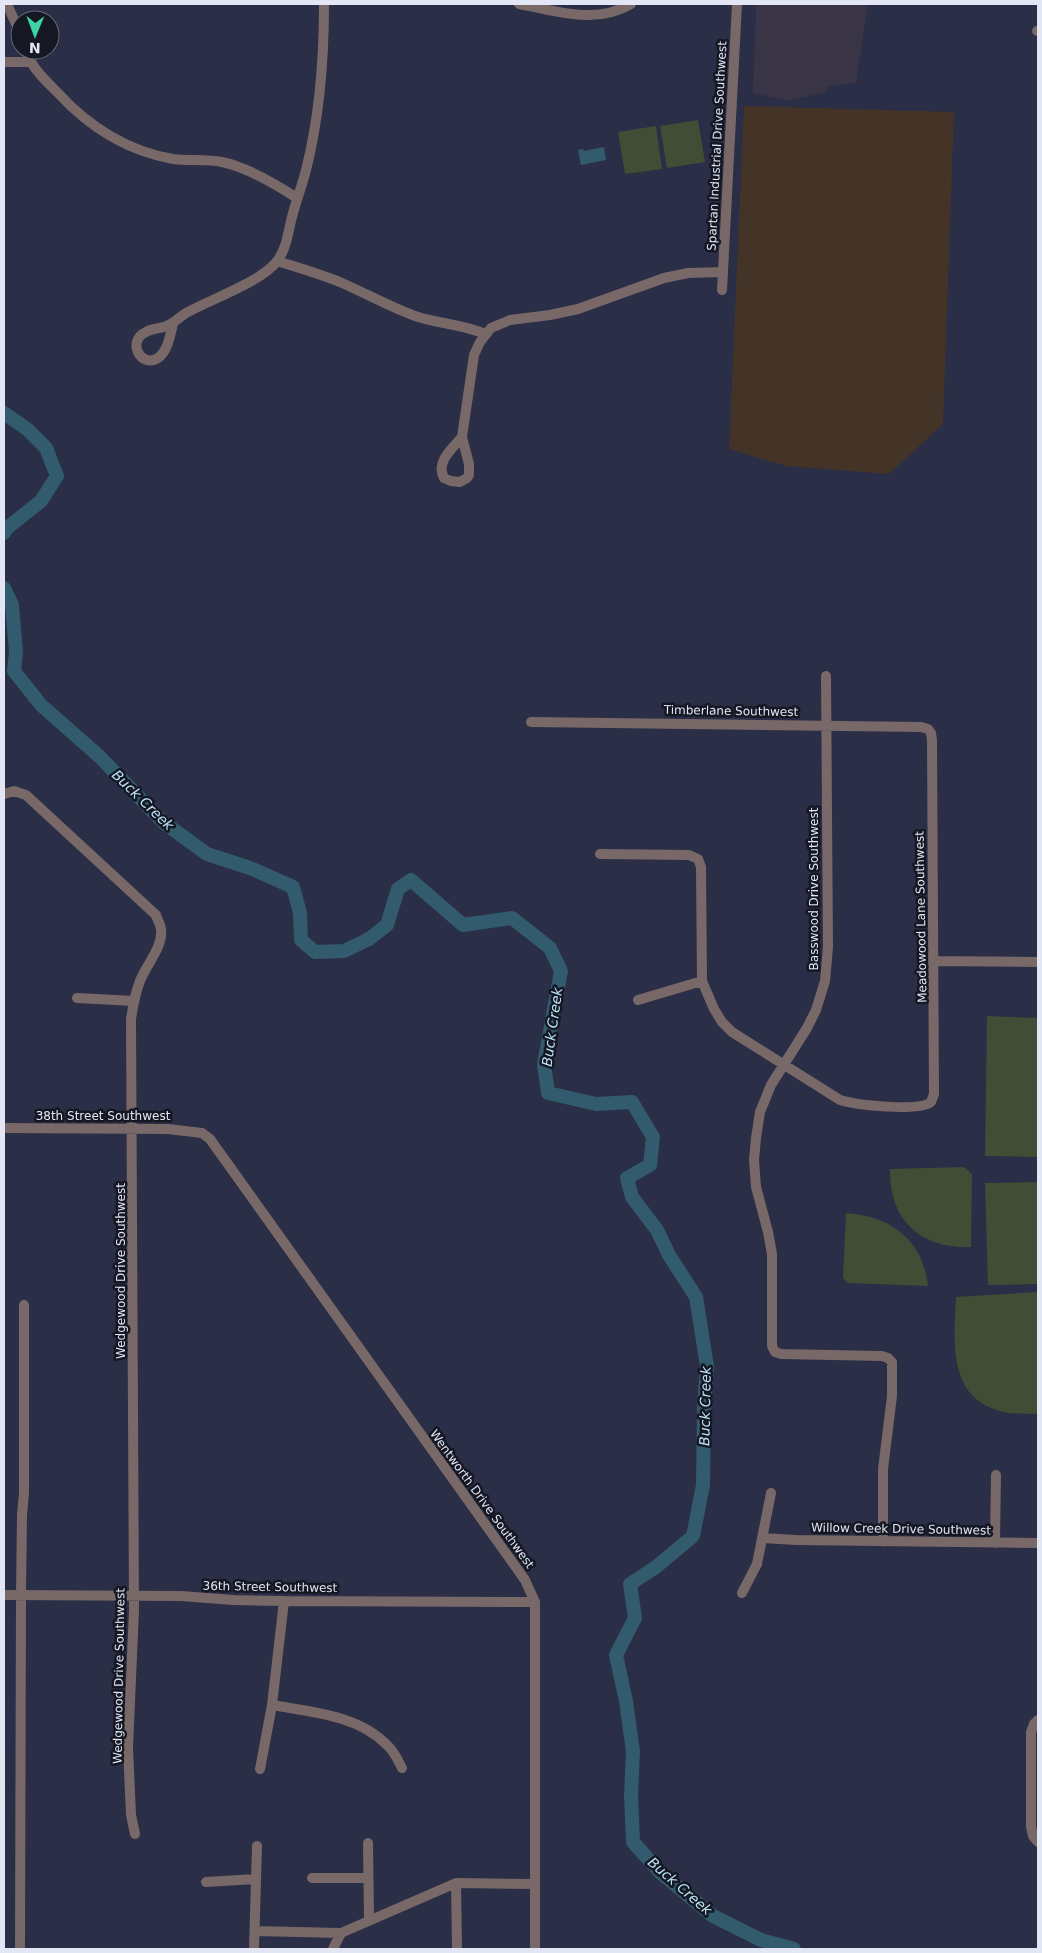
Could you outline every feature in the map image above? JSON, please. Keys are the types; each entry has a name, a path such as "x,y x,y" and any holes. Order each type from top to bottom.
{"street":[{"path":"173,324 184,314 259,278 277,261 287,241 313,140 320,74 324,4"},
{"path":"519,4 580,16 599,16 620,10 631,4"},
{"name":"Spartan Industrial Drive Southwest","path":"722,290 737,4"},
{"path":"4,62 29,62 84,119 131,146 173,159 221,162 238,166 297,198"},
{"path":"277,261 324,276 379,302 416,316 468,327 485,334"},
{"path":"462,437 477,346 485,334 502,322 578,309 664,278 688,273 723,272"},
{"name":"Basswood Drive Southwest","path":"826,676 827,964 816,1010 807,1028 782,1065 763,1104 754,1147 756,1187 771,1246 772,1346 774,1352 781,1354 882,1356 892,1362 892,1396 883,1469 882,1542"},
{"name":"Timberlane Southwest","path":"531,722 920,727 930,731"},
{"name":"Meadowood Lane Southwest","path":"782,1065 829,1095 848,1103 866,1106 923,1106 931,1102 934,1094 934,961 932,740 930,731"},
{"name":"Wedgewood Drive Southwest","path":"4,794 14,791 26,794 156,915 161,929 160,940 141,980 134,1001 131,1019 131,1128 133,1141 133,1596 128,1747 131,1814 135,1834"},
{"path":"600,854 689,855 698,858 701,867 702,981 707,996 722,1022 738,1037 782,1065"},
{"path":"934,961 1038,962"},
{"path":"638,1000 702,981"},
{"path":"77,998 134,1001"},
{"name":"38th Street Southwest","path":"4,1128 178,1129 202,1133"},
{"name":"Wentworth Drive Southwest","path":"202,1133 210,1139 525,1580 535,1602 535,1949"},
{"path":"20,1949 24,1305"},
{"path":"995,1542 996,1475"},
{"path":"742,1593 757,1564 764,1538 771,1493"},
{"name":"Willow Creek Drive Southwest","path":"764,1538 882,1542 1038,1543"},
{"name":"36th Street Southwest","path":"4,1595 133,1596 284,1601 535,1602"},
{"path":"260,1769 272,1705 284,1601"},
{"path":"272,1705 340,1718 356,1724 374,1733 388,1745 402,1768"},
{"path":"1037,1841 1033,1836 1031,1827 1031,1732 1032,1726 1038,1720"},
{"path":"368,1844 369,1919"},
{"path":"254,1949 256,1846"},
{"path":"312,1878 367,1878"},
{"path":"206,1882 256,1880"},
{"path":"456,1883 457,1949"},
{"path":"255,1931 341,1932 456,1883 535,1884"},
{"path":"333,1949 341,1932"}],"shaded area":[{"path":"756,4 868,4 856,83 828,86 827,92 788,101 753,93"},
{"path":"744,106 954,112 943,424 889,474 786,466 729,449"}],"green space":[{"path":"698,120 705,162 667,168 660,126"},
{"path":"656,126 662,169 625,174 618,132"},
{"path":"987,1016 1038,1018 1038,1157 985,1156"},
{"path":"964,1167 972,1174 971,1247 937,1243 923,1237 911,1228 902,1217 895,1203 891,1187 890,1169"},
{"path":"1038,1182 1038,1284 988,1285 985,1183"},
{"path":"846,1213 877,1219 902,1233 912,1243 919,1256 925,1270 928,1286 848,1283 843,1278"},
{"path":"1038,1292 1038,1414 1000,1411 983,1404 970,1393 962,1380 957,1365 955,1348 956,1297"}],"water":[{"path":"604,147 606,160 581,165 578,150 583,149 584,151"}],"waterway":[{"name":"Buck Creek","path":"4,413 27,429 46,448 57,476 41,501 7,528 4,533"},
{"name":"Buck Creek","path":"4,588 12,605 16,652 14,671 41,705 100,757 163,822 207,854 250,868 293,887 300,913 301,940 315,952 344,951 369,939 387,925 398,889 411,880 463,925 512,918 550,948 561,971 544,1064 548,1093 596,1104 632,1102 653,1137 650,1165 627,1178 632,1197 657,1230 669,1255 696,1297 707,1366 704,1409 703,1485 693,1536 656,1567 630,1584 635,1618 616,1655 626,1701 633,1752 631,1795 633,1842 660,1872 713,1916 761,1940 794,1949"}]}
